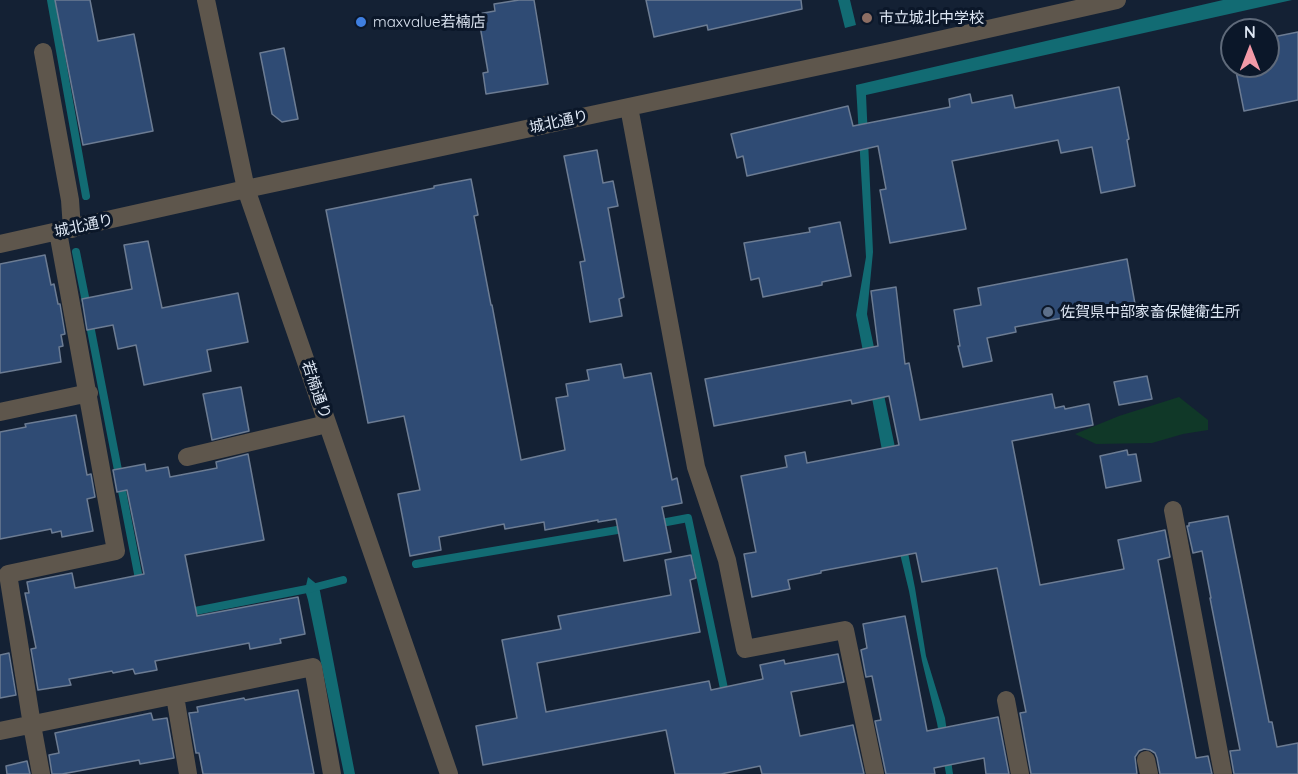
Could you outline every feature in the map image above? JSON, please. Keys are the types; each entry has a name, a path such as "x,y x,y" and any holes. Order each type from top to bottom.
{"street":[{"name":"若楠通り","path":"206,0 246,189 448,774"},
{"name":"城北通り","path":"0,244 629,107 1044,8 1117,0"},
{"path":"41,774 8,574 116,551 88,393 65,230 70,200 43,52"},
{"path":"629,107 696,467 727,560 745,649 844,630 875,774"},
{"path":"0,412 88,393"},
{"path":"187,457 327,424"},
{"path":"1173,510 1223,774"},
{"path":"0,732 313,667 332,774"},
{"path":"175,696 188,774"},
{"path":"1006,700 1020,774"}],"shaded area":[{"path":"838,0 850,0 856,25 845,28"},
{"path":"1223,0 1292,0 866,95 873,252 867,314 900,471 895,487 926,656 945,718 953,774 946,774 909,591 887,500 886,471 856,315 866,257 856,85"},
{"path":"1179,397 1208,420 1208,430 1152,443 1096,444 1075,434 1119,416"},
{"path":"308,577 319,586 355,774 344,774 305,590"}],"building":[{"path":"55,0 90,0 98,41 134,34 153,131 83,145"},
{"path":"534,0 548,84 486,94 483,73 488,72 478,14 495,11 494,4"},
{"path":"646,0 801,0 802,9 708,30 707,25 654,37"},
{"path":"1298,32 1298,100 1244,111 1237,78 1280,78 1280,36"},
{"path":"284,48 298,119 282,122 272,114 260,53"},
{"path":"1119,87 1135,186 1101,193 1092,147 1061,153 1058,140 952,161 966,229 890,243 880,190 886,189 878,146 747,176 743,156 737,158 731,134 848,106 853,126 950,107 949,99 970,94 972,103 1012,95 1015,108"},
{"path":"597,150 603,183 613,181 618,206 608,208 624,297 619,299 622,316 590,322 580,262 585,261 564,156"},
{"path":"471,179 478,215 474,216 521,460 565,450 556,398 568,396 566,384 589,380 587,370 621,364 624,378 651,373 672,480 677,478 682,503 662,507 671,552 624,561 616,519 545,530 544,522 505,529 504,524 439,537 441,550 410,556 398,494 420,490 404,416 368,423 326,210"},
{"path":"840,222 851,276 822,282 822,285 763,297 759,278 751,280 744,243 810,232 809,228"},
{"path":"148,241 162,308 238,293 248,342 207,350 211,371 144,385 136,345 118,349 113,325 87,330 82,299 132,289 124,245"},
{"path":"45,255 51,285 54,284 58,304 60,304 65,334 61,335 63,346 59,347 61,362 0,373 0,264"},
{"path":"1127,259 1135,304 1015,327 1016,332 987,338 992,361 963,367 954,310 981,305 978,288"},
{"path":"896,287 905,364 909,363 920,420 1052,394 1055,408 1064,406 1065,409 1089,404 1093,425 1012,441 1040,585 1124,569 1118,540 1165,530 1170,557 1158,560 1196,758 1208,756 1212,774 1160,774 1155,753 1144,749 1139,751 1135,757 1137,774 1031,774 1020,713 1026,712 997,568 922,582 916,553 821,571 821,573 788,580 790,589 752,597 744,554 756,552 741,476 787,467 785,456 805,452 807,463 899,445 889,396 852,404 851,400 714,426 705,379 878,346 871,291"},
{"path":"1147,376 1152,399 1119,405 1114,382"},
{"path":"241,387 249,431 212,440 203,394"},
{"path":"76,415 87,475 91,474 95,497 87,499 93,531 62,537 61,531 52,533 51,529 0,539 0,432 26,427 25,424"},
{"path":"1127,450 1128,455 1136,454 1141,481 1106,488 1100,456"},
{"path":"248,454 264,540 185,555 197,616 298,597 305,634 280,639 281,643 250,649 249,643 155,661 157,670 135,674 133,669 113,673 112,671 69,679 71,685 38,690 31,649 36,648 25,593 29,593 27,582 72,573 75,588 144,574 127,490 117,492 113,470 145,464 146,471 168,467 170,477 217,468 216,462"},
{"path":"1228,516 1269,722 1272,722 1277,747 1298,743 1298,774 1234,774 1230,751 1240,750 1202,551 1193,553 1187,526 1189,523"},
{"path":"691,555 696,578 690,580 700,632 537,663 546,712 709,681 711,690 763,679 760,665 784,660 785,664 838,654 844,682 791,692 800,736 853,725 864,774 762,774 760,766 721,774 675,774 666,730 483,765 476,726 517,718 502,640 561,629 558,616 671,595 665,560"},
{"path":"905,616 927,731 998,717 1009,774 986,774 984,758 934,768 935,774 886,774 875,721 881,720 872,676 866,677 861,650 867,648 863,624"},
{"path":"9,653 16,695 0,698 0,655"},
{"path":"298,690 314,774 203,774 199,753 196,753 189,713 198,712 197,707"},
{"path":"151,713 153,720 167,718 174,758 140,764 139,760 52,774 49,755 59,753 55,733"},
{"path":"27,761 30,774 7,774 6,766"}],"waterway":[{"path":"51,0 86,196"},
{"path":"76,252 87,307"},
{"path":"89,320 140,584"},
{"path":"656,524 688,518 726,698"},
{"path":"416,564 629,528"},
{"path":"185,613 343,580"}],"place":[{"name":"市立城北中学校","path":"867,18"},
{"name":"maxvalue若楠店","path":"361,22"},
{"name":"佐賀県中部家畜保健衛生所","path":"1048,312"}]}
